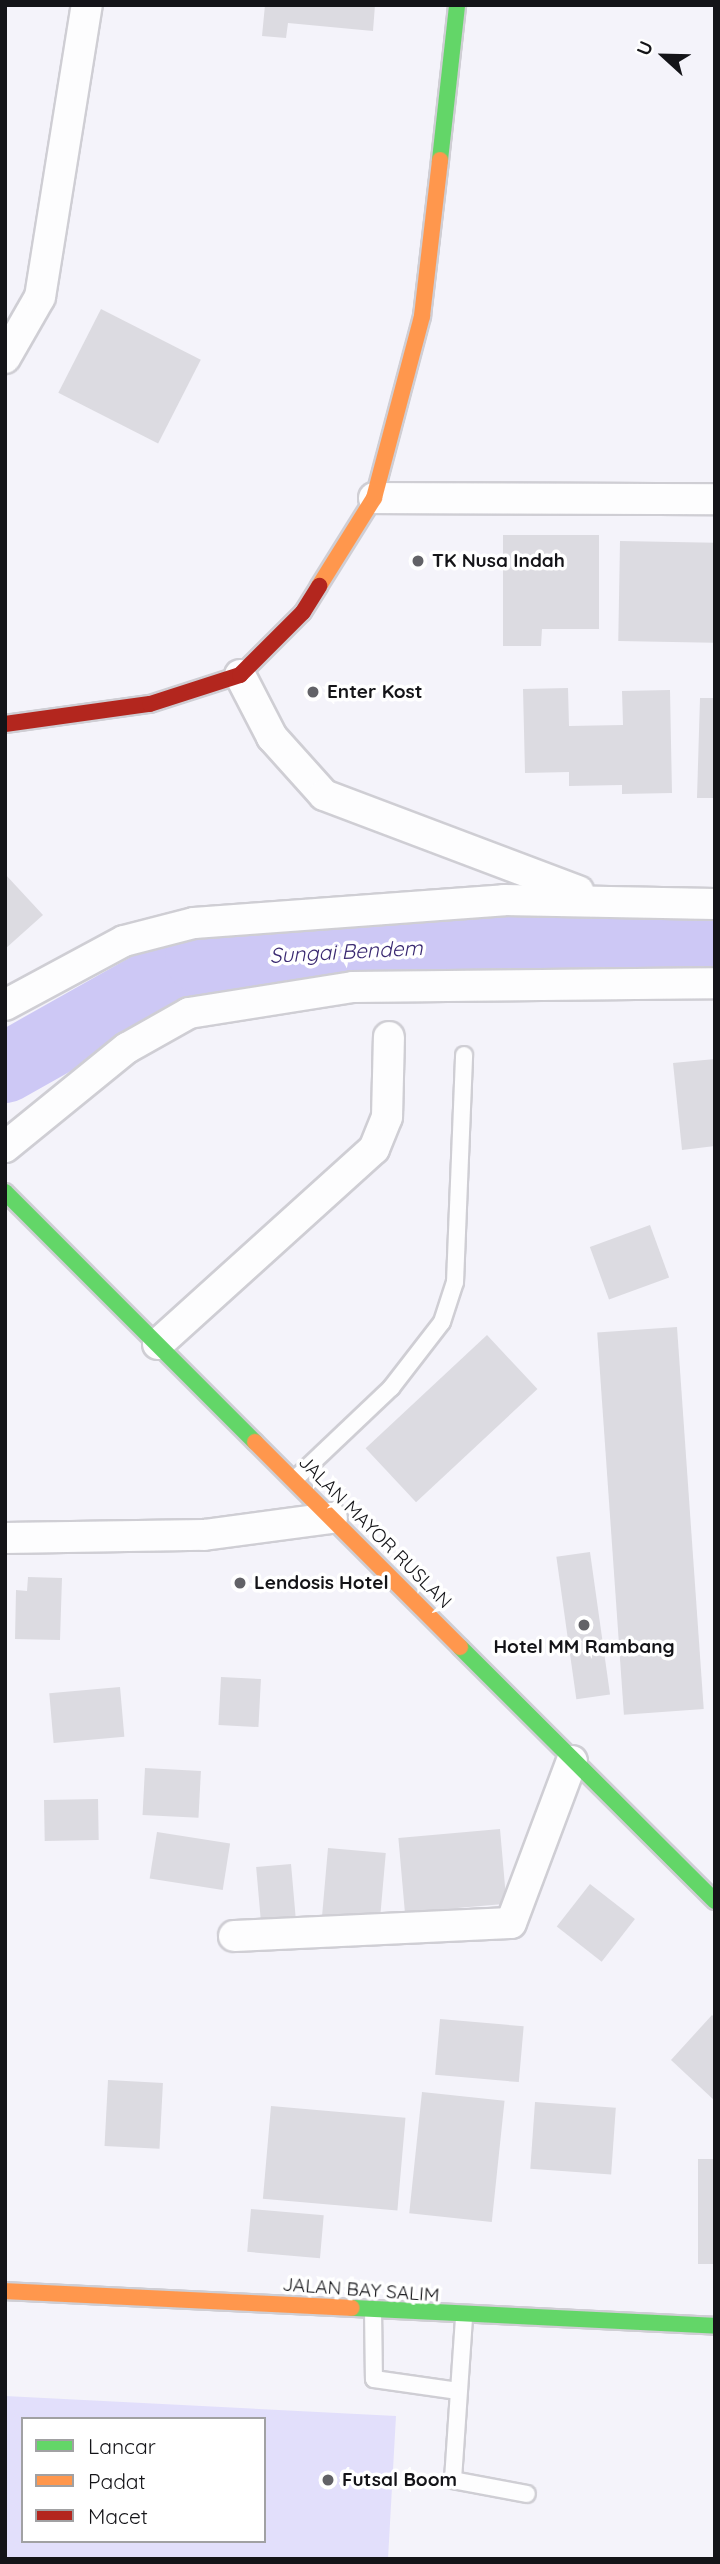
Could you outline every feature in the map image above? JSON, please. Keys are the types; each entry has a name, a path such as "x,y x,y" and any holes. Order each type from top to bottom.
{"street":[{"path":"5,359 40,297 87,5"},
{"path":"5,724 150,704 240,675 303,611 374,498 422,316 457,5"},
{"path":"374,498 715,499"},
{"path":"240,675 272,737 324,794 599,898"},
{"path":"5,1005 92,955 169,927 599,898 715,904"},
{"path":"5,1147 69,1092 189,1013 353,987 715,983"},
{"path":"158,1344 374,1149 387,1117 389,1037"},
{"name":"JALAN MAYOR RUSLAN","path":"5,1192 715,1901"},
{"path":"5,1538 204,1535 332,1518"},
{"path":"234,1936 511,1923 572,1761"},
{"name":"JALAN BAY SALIM","path":"5,2291 373,2310 464,2318 715,2326"}],"lane":[{"path":"294,1480 390,1388 442,1322 455,1282 464,1055"},
{"path":"373,2310 373,2379 458,2391"},
{"path":"464,2318 453,2480 527,2494"}],"shaded area":[{"name":"Futsal Boom","path":"5,2396 396,2416 388,2559 5,2559"}],"building":[{"path":"265,5 375,5 373,31 288,23 286,38 262,36"},
{"path":"101,309 201,360 158,444 58,393"},
{"path":"503,535 599,535 599,629 542,629 541,646 503,646"},
{"path":"620,541 715,543 713,643 618,641"},
{"path":"568,688 569,726 623,725 622,691 670,690 672,793 622,794 622,785 569,786 569,772 525,773 523,689"},
{"path":"700,698 715,698 715,798 697,798"},
{"path":"5,874 43,915 5,949"},
{"path":"715,1059 715,1146 682,1150 673,1063"},
{"path":"650,1225 669,1278 609,1300 590,1247"},
{"path":"677,1327 704,1709 624,1715 597,1333"},
{"path":"487,1335 537,1389 416,1502 366,1448"},
{"name":"Hotel MM Rambang","path":"590,1552 610,1695 576,1699 556,1557"},
{"path":"28,1577 62,1578 60,1640 15,1639 16,1590 27,1591"},
{"path":"221,1677 261,1679 258,1727 218,1725"},
{"path":"120,1687 124,1737 54,1743 49,1693"},
{"path":"145,1768 201,1771 198,1818 143,1815"},
{"path":"98,1799 99,1840 45,1841 44,1800"},
{"path":"500,1829 507,1904 405,1913 398,1838"},
{"path":"157,1832 230,1844 223,1890 150,1878"},
{"path":"328,1848 386,1853 379,1930 321,1925"},
{"path":"291,1864 296,1923 261,1926 256,1867"},
{"path":"590,1884 635,1919 602,1962 557,1927"},
{"path":"712,2015 715,2018 715,2101 671,2060"},
{"path":"440,2019 524,2026 519,2082 435,2075"},
{"path":"108,2080 163,2083 159,2149 105,2146"},
{"path":"422,2092 505,2101 492,2222 409,2213"},
{"path":"535,2102 616,2108 611,2174 530,2169"},
{"path":"271,2106 405,2118 397,2210 263,2199"},
{"path":"698,2159 715,2159 715,2264 698,2264"},
{"path":"251,2209 324,2215 320,2258 247,2252"}],"waterway":[{"name":"Sungai Bendem","path":"5,1068 200,958 715,933"}],"traffic: fast":[{"path":"440,160 457,5"},
{"path":"5,1192 255,1442"},
{"path":"460,1647 715,1901"},
{"path":"352,2308 715,2326"}],"traffic: slow":[{"path":"319,586 374,498 422,316 440,160"},
{"path":"255,1442 460,1647"},
{"path":"5,2291 352,2308"}],"traffic: jam":[{"path":"5,724 150,704 240,675 303,612 319,586"}],"place":[{"name":"TK Nusa Indah","path":"418,561"},
{"name":"Enter Kost","path":"313,692"},
{"name":"Lendosis Hotel","path":"240,1583"},
{"name":"Hotel MM Rambang","path":"584,1625"},
{"name":"Futsal Boom","path":"328,2480"}]}
